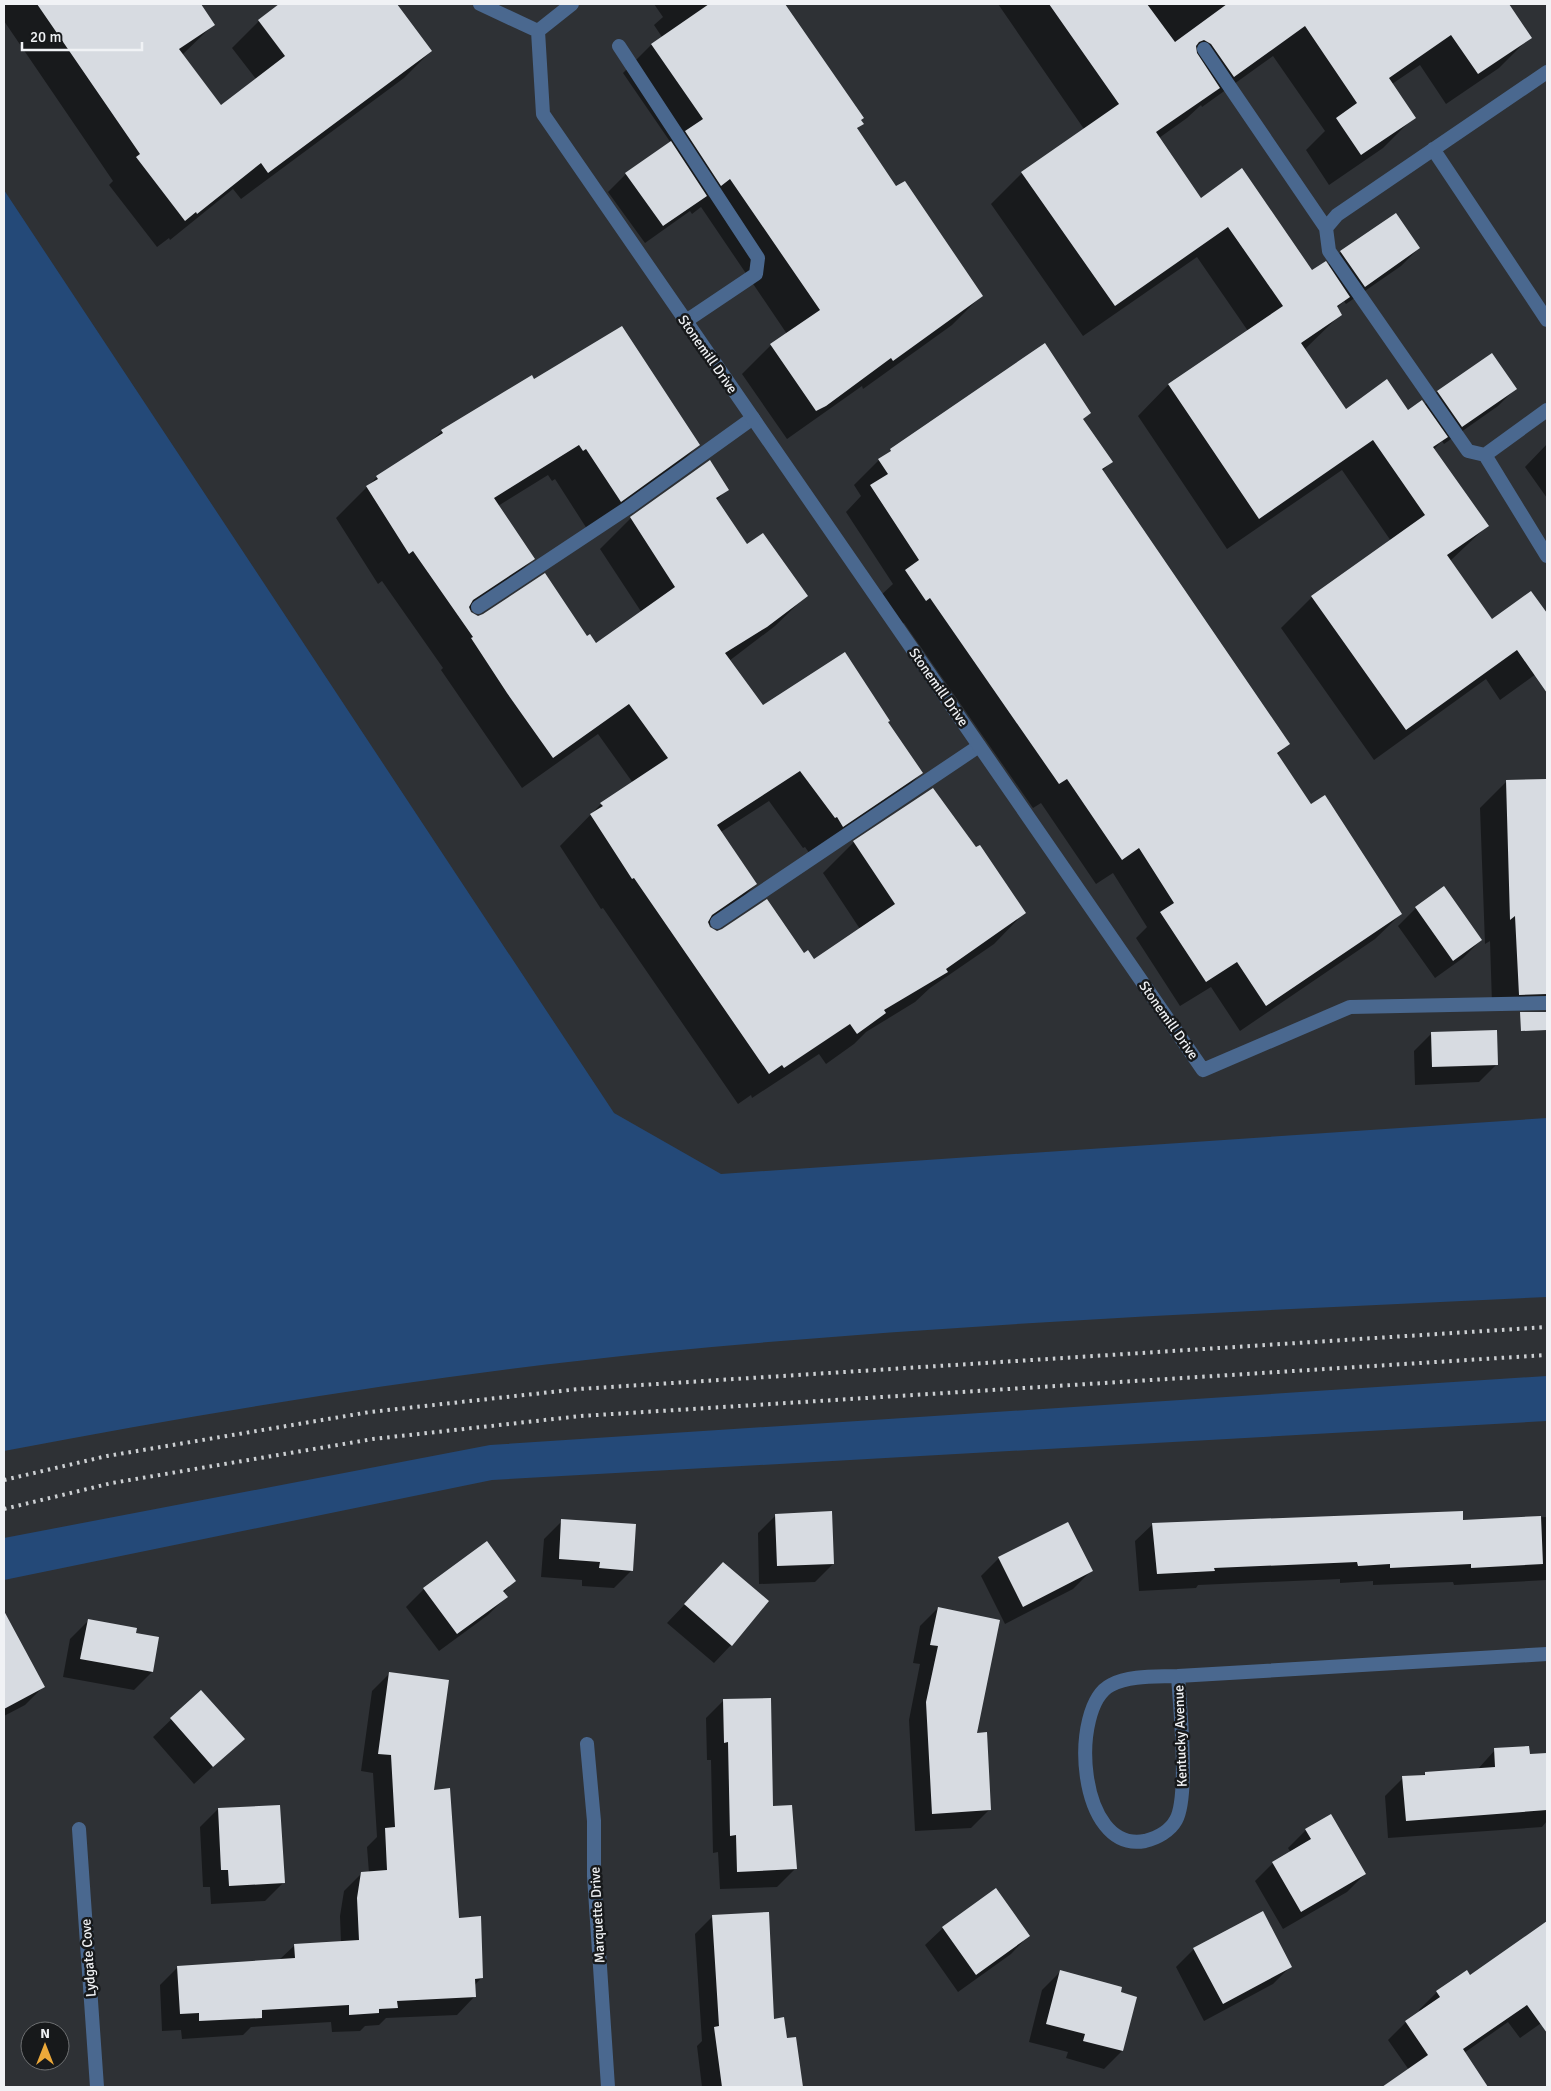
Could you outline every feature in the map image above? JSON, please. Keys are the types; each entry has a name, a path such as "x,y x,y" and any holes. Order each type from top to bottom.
{"street":[{"path":"480,4 538,32 572,4"},
{"name":"Stonemill Drive","path":"538,32 543,114 1204,1070 1350,1007 1547,1003"},
{"path":"619,46 758,258 756,274 686,321"},
{"path":"1204,49 1326,228 1329,251 1468,451 1485,455 1547,556"},
{"path":"1326,228 1337,215 1547,72"},
{"path":"1434,149 1547,320"},
{"path":"1485,455 1547,410"},
{"path":"478,607 629,507 753,418"},
{"path":"717,922 979,746"},
{"name":"Kentucky Avenue","path":"1178,1676 1183,1776 1180,1806 1176,1820 1166,1832 1153,1839 1139,1842 1127,1840 1114,1835 1100,1822 1091,1799 1086,1760 1088,1718 1096,1700 1110,1686 1133,1679 1178,1676 1547,1654"},
{"name":"Marquette Drive","path":"587,1744 594,1821 594,1876 608,2087"},
{"name":"Lydgate Cove","path":"79,1829 97,2087"}],"shaded area":[{"path":"4,190 614,1113 721,1174 1547,1118 1547,1297 992,1326 881,1333 660,1352 495,1371 331,1394 167,1421 4,1451"},
{"path":"1547,1376 1547,1421 492,1480 4,1580 4,1538 490,1445"}],"building":[{"path":"37,4 201,4 215,25 179,49 221,105 285,56 258,20 279,4 397,4 432,51 268,173 261,163 197,214 196,212 185,221 136,157 140,154"},
{"path":"709,4 785,4 864,118 861,120 864,124 857,128 896,186 905,181 983,296 893,361 891,358 826,406 816,411 770,344 820,310 730,179 721,186 685,131 703,119 651,44"},
{"path":"1049,4 1147,4 1175,42 1227,4 1509,4 1532,38 1478,74 1451,35 1389,78 1416,118 1361,155 1336,118 1357,103 1305,26 1234,77 1211,44 1204,40 1199,42 1196,46 1197,53 1220,88 1156,132 1201,198 1242,168 1312,270 1326,261 1350,297 1337,306 1342,315 1301,343 1346,409 1387,379 1408,410 1422,400 1448,437 1433,447 1489,526 1447,555 1492,619 1531,591 1547,613 1547,693 1517,650 1406,730 1311,596 1425,515 1373,440 1259,519 1168,384 1283,306 1228,227 1115,306 1021,172 1119,104"},
{"path":"671,141 707,196 663,226 625,173"},
{"path":"1396,213 1420,248 1365,287 1340,251"},
{"path":"622,326 700,445 621,502 586,449 583,451 579,445 494,498 535,559 473,600 469,607 471,612 478,616 483,614 545,573 587,636 590,634 596,643 675,587 630,517 710,460 729,490 716,498 747,544 763,533 808,596 767,627 725,653 763,705 845,652 890,721 888,722 923,773 843,827 800,771 717,825 757,884 712,915 708,922 710,927 717,931 722,929 767,899 804,953 808,950 814,959 895,904 853,841 933,788 976,847 980,845 1026,913 946,969 948,972 884,1010 886,1013 857,1034 850,1024 784,1068 782,1065 769,1074 634,878 632,879 590,814 603,806 600,803 668,758 629,704 553,758 507,693 471,638 473,637 413,551 409,554 366,486 378,479 376,476 443,433 441,430 532,375 534,379"},
{"path":"1045,343 1091,413 1083,419 1113,462 1102,469 1290,744 1277,753 1311,804 1325,795 1402,914 1266,1006 1237,962 1206,982 1160,912 1174,903 1139,848 1122,860 1067,779 1059,784 930,598 926,601 905,570 919,560 870,485 888,474 878,459 891,451 890,449"},
{"path":"1492,353 1517,389 1462,427 1437,391"},
{"path":"1547,779 1547,994 1519,995 1515,916 1510,920 1506,780"},
{"path":"1444,886 1482,940 1453,961 1415,907"},
{"path":"1520,1012 1547,1012 1547,1030 1521,1031"},
{"path":"1497,1030 1498,1065 1432,1067 1431,1032"},
{"path":"832,1511 834,1564 777,1566 775,1514"},
{"path":"1463,1511 1463,1520 1541,1516 1543,1564 1471,1568 1471,1564 1390,1568 1390,1564 1358,1566 1357,1562 1214,1568 1215,1571 1157,1574 1152,1523"},
{"path":"561,1519 636,1524 633,1571 599,1568 600,1562 559,1559"},
{"path":"1068,1522 1093,1571 1023,1607 998,1557"},
{"path":"487,1541 516,1581 503,1591 508,1597 457,1634 423,1588"},
{"path":"723,1562 769,1601 732,1646 684,1604"},
{"path":"938,1607 1000,1620 977,1733 987,1732 991,1810 932,1814 926,1702 938,1646 930,1645"},
{"path":"4,1611 45,1687 4,1709"},
{"path":"88,1619 137,1628 136,1633 159,1637 153,1672 80,1659"},
{"path":"389,1672 449,1680 434,1790 450,1788 459,1918 481,1916 483,1978 475,1979 476,1997 397,2001 398,2008 379,2009 379,2013 349,2015 349,2005 262,2010 262,2018 199,2021 199,2013 180,2014 177,1966 295,1958 294,1944 359,1940 357,1898 361,1872 387,1870 385,1828 395,1827 391,1755 378,1754"},
{"path":"201,1690 245,1739 213,1767 170,1718"},
{"path":"771,1698 773,1806 792,1805 797,1869 737,1872 736,1835 730,1836 728,1742 724,1743 723,1699"},
{"path":"1529,1746 1530,1754 1547,1753 1547,1810 1406,1821 1402,1776 1425,1775 1425,1772 1495,1767 1494,1748"},
{"path":"280,1805 285,1883 229,1886 228,1870 221,1870 218,1808"},
{"path":"1331,1814 1366,1874 1301,1912 1272,1862 1311,1839 1305,1829"},
{"path":"996,1888 1030,1936 976,1975 942,1927"},
{"path":"1263,1911 1292,1967 1223,2004 1193,1948"},
{"path":"769,1912 774,2019 784,2017 787,2038 796,2037 803,2087 722,2087 714,2027 719,2026 712,1915"},
{"path":"1547,1921 1547,2033 1527,2005 1463,2049 1488,2087 1382,2087 1428,2055 1405,2021 1440,1997 1436,1991 1467,1970 1470,1975"},
{"path":"1060,1970 1122,1987 1121,1992 1137,1997 1123,2051 1083,2041 1085,2034 1046,2024"}],"railway":[{"path":"4,1480 107,1456 370,1412 579,1389 1547,1327"},
{"path":"4,1509 112,1483 373,1439 581,1416 1547,1355"}]}
